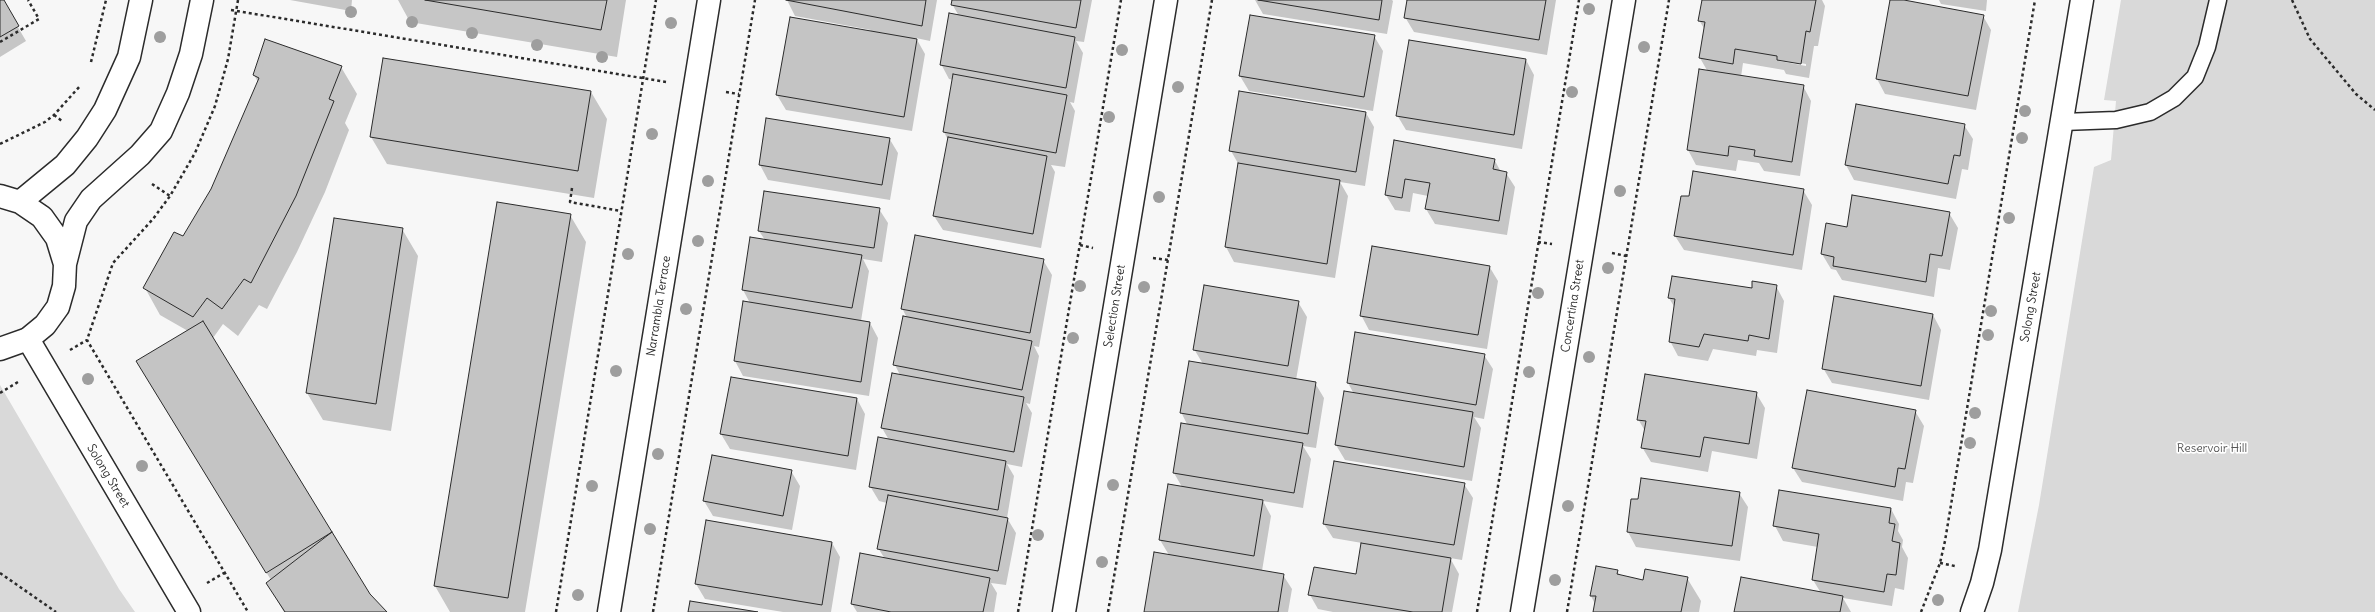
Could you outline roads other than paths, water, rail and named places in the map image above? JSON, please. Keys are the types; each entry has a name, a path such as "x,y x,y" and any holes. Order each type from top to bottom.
{"street":[{"path":"65,264 57,238 42,217 10,199 65,165 87,138 105,110 129,57 140,0"},
{"name":"Narrambla Terrace","path":"609,612 709,0"},
{"name":"Selection Street","path":"1064,612 1166,0"},
{"name":"Concertina Street","path":"1522,612 1624,0"},
{"name":"Solong Street","path":"1972,612 1982,583 1990,550 2063,122 2082,0"},
{"path":"0,349 28,339 45,325 58,307 64,286 65,264 76,221 91,199 140,155 161,131 178,93 191,54 201,2"},
{"name":"Solong Street","path":"28,339 188,612"}],"lane":[{"path":"2063,122 2116,120 2150,112 2174,98 2195,77 2207,47 2218,0"}],"park label":[{"name":"Reservoir Hill","path":"2212,449"}]}
